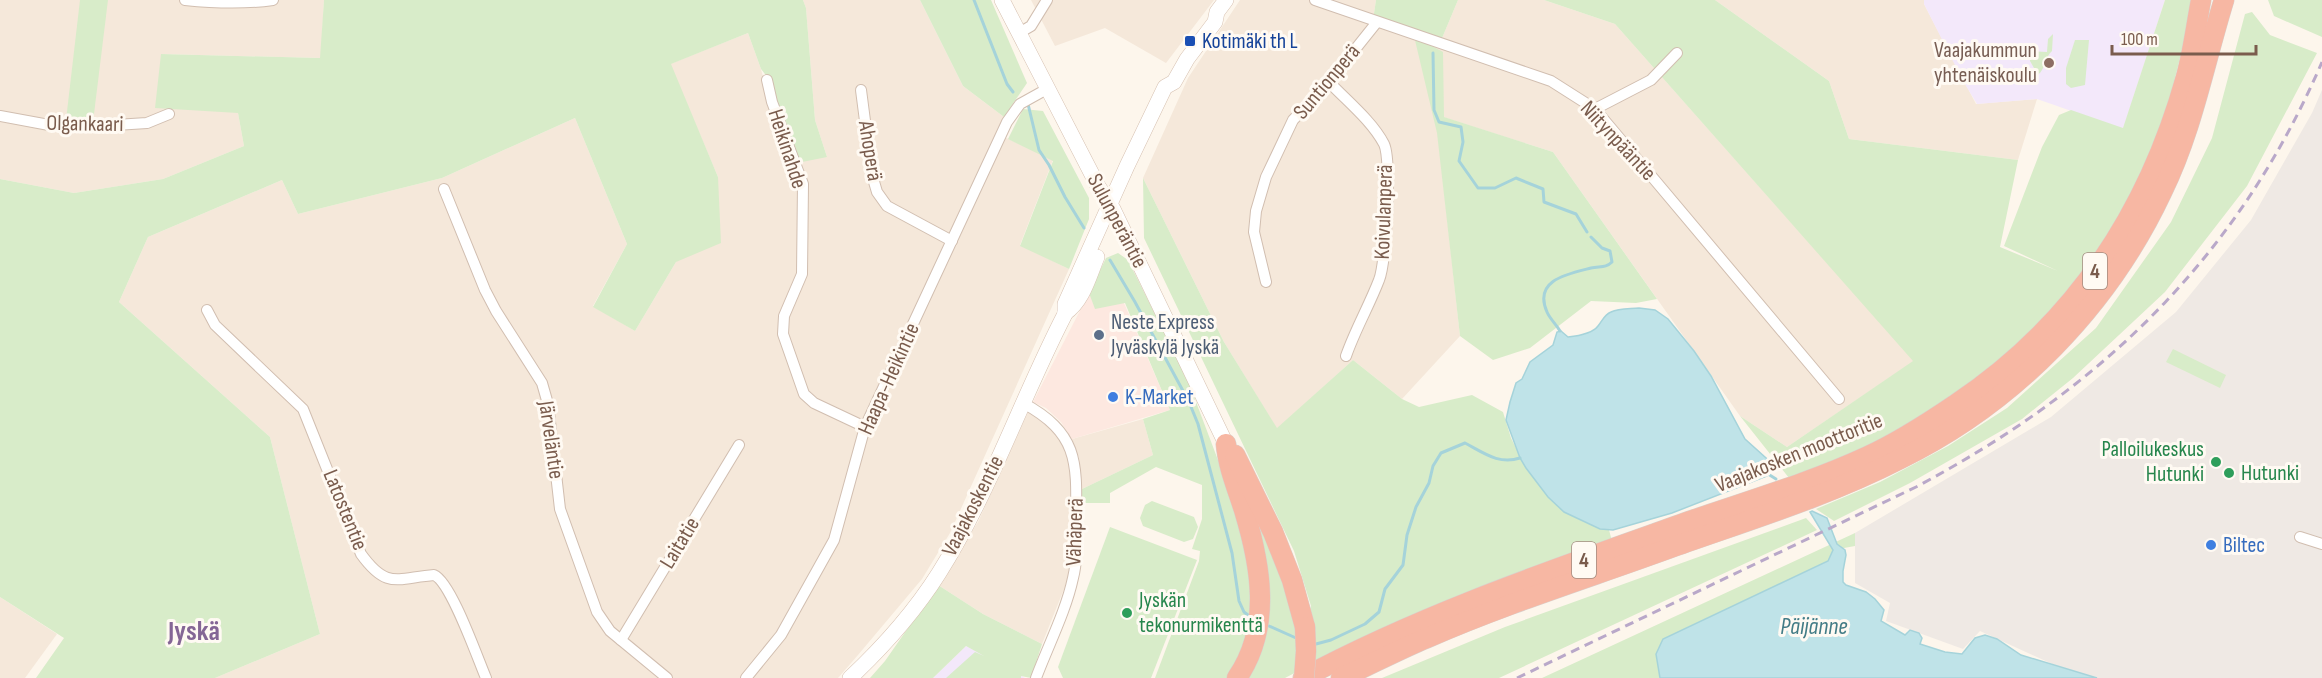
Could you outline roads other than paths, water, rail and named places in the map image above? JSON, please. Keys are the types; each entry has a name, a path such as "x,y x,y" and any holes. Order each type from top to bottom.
{"highway":[{"name":"Vaajakosken moottoritie","path":"1303,678 1423,620 1664,530 1828,473 1870,455 1921,428 1971,394 2016,360 2041,337 2072,303 2118,238 2144,190 2176,108 2187,74 2201,0"},
{"name":"Vaajakosken moottoritie","path":"1341,678 1428,638 1488,614 1803,500 1874,471 1929,443 1985,407 2023,377 2080,320 2103,290 2141,231 2162,193 2179,154 2197,102 2224,0"},
{"path":"1226,444 1239,459 1273,532 1292,580 1305,627 1303,678"},
{"path":"1226,444 1228,463 1253,543 1260,575 1261,602 1255,642 1247,664 1237,678"}],"main road":[{"name":"Sulunperäntie","path":"1002,0 1098,186 1113,209 1226,444"},
{"name":"Vaajakoskentie","path":"1215,22 1217,12 1226,0"},
{"name":"Vaajakoskentie","path":"850,678 889,638 938,575 983,491 1065,314 1072,309 1080,297 1113,209 1173,91 1174,82 1187,59 1215,22 1223,17 1237,0"}],"street":[{"path":"186,0 208,3 256,3 273,0"},
{"path":"1019,33 1031,26 1047,0"},
{"name":"Niitynpääntie","path":"1315,0 1329,2 1377,22 1551,81 1595,109 1839,399"},
{"name":"Suntionperä","path":"1266,282 1254,232 1256,211 1266,177 1293,120 1329,82 1377,22"},
{"path":"1595,109 1651,80 1677,53"},
{"name":"Heikinahde","path":"767,80 772,102 803,184 802,273 784,316 783,334 804,394 814,403 865,428"},
{"name":"Koivulanperä","path":"1329,82 1373,128 1385,146 1388,169 1380,279 1356,328 1346,356"},
{"name":"Haapa-Heikintie","path":"746,678 781,634 834,540 865,428 1007,122 1020,104 1047,89"},
{"name":"Ahoperä","path":"861,90 872,175 877,192 887,206 952,240"},
{"name":"Olgankaari","path":"0,116 49,125 84,127 147,123 169,114"},
{"name":"Järveläntie","path":"444,189 496,312 542,382 548,404 560,509 597,612 610,631 667,678"},
{"name":"Latostentie","path":"207,310 215,326 303,409 361,554 370,566 381,575 395,580 434,575 439,577 452,598 486,678"},
{"name":"Vähäperä","path":"1023,403 1045,415 1057,426 1068,442 1077,477 1075,572 1036,678"},
{"name":"Laitatie","path":"621,640 739,445"},
{"path":"2300,537 2322,544"}],"water":[{"path":"1639,308 1655,310 1668,319 1711,376 1745,439 1775,466 1769,469 1767,476 1672,513 1613,530 1600,529 1564,512 1548,497 1520,458 1506,420 1516,383 1522,379 1530,362 1553,345 1557,332 1561,331 1568,337 1584,334 1595,329 1611,312"},
{"name":"Päijänne","path":"1810,512 1827,518 1837,544 1845,550 1843,582 1866,592 1875,599 1884,610 1881,621 1905,635 1910,630 1919,633 1922,638 1920,644 1945,652 1962,654 1975,638 1985,635 1997,639 2021,655 2097,678 1660,678 1656,654 1663,639 1828,561 1833,550"}],"waterway":[{"path":"974,0 1007,84 1013,92"},
{"path":"1433,53 1434,110 1439,122 1461,127 1463,142 1459,161 1478,188 1495,188 1516,178 1543,189 1544,202 1576,214 1587,232"},
{"path":"1028,104 1039,150 1084,228"},
{"path":"1560,331 1548,315 1544,301 1548,286 1563,276 1605,266 1612,262 1610,251 1602,248 1591,237"},
{"path":"1110,260 1189,402 1198,424 1232,553 1239,601 1248,615"},
{"path":"1316,644 1331,640 1365,624 1379,612 1385,589 1403,565 1407,535 1416,507 1441,453 1465,443 1498,459 1520,458"},
{"path":"1768,474 1776,479"},
{"path":"1269,626 1296,638"}],"railway":[{"path":"1517,678 1916,487 1983,448 2046,406 2104,360 2157,310 2206,256 2249,197 2288,132 2322,62"}],"place":[{"name":"Kotimäki th L","path":"1190,41"},
{"name":"Vaajakummun yhtenäiskoulu","path":"2049,63"},
{"name":"Neste Express Jyväskylä Jyskä","path":"1099,335"},
{"name":"K-Market","path":"1113,397"},
{"name":"Palloilukeskus Hutunki","path":"2216,462"},
{"name":"Hutunki","path":"2229,473"},
{"name":"Biltec","path":"2211,545"},
{"name":"Jyskän tekonurmikenttä","path":"1127,613"}],"district":[{"name":"Jyskä","path":"194,631"}]}
